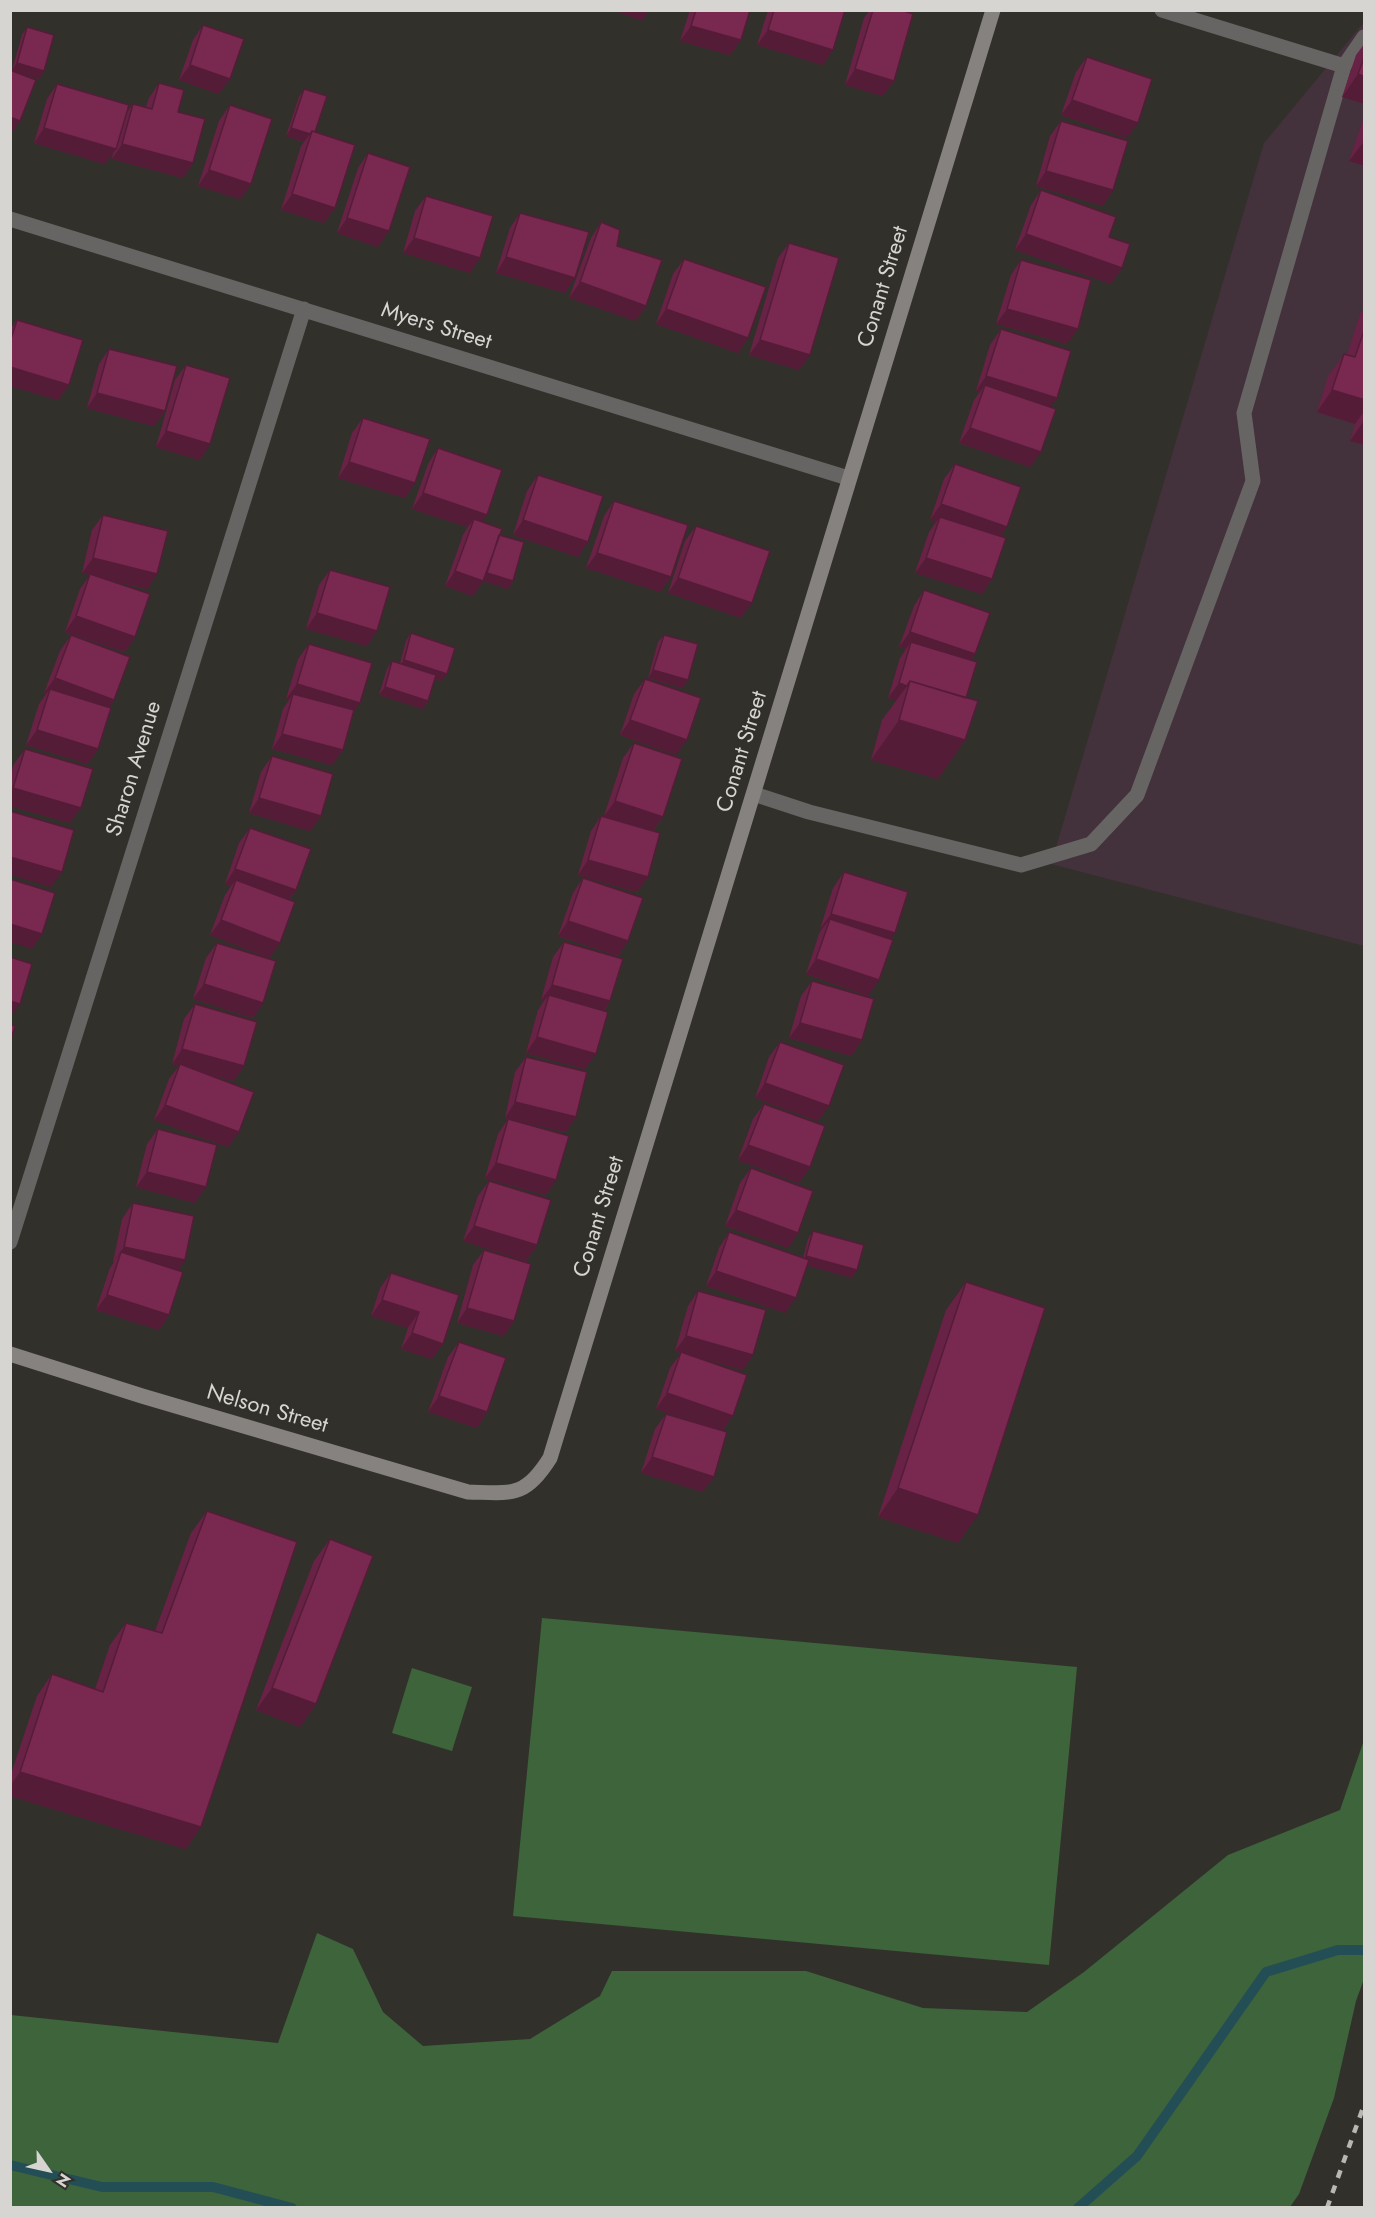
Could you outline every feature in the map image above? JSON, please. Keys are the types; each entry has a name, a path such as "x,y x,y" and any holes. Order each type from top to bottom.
{"street":[{"name":"Conant Street","path":"514,1492 535,1482 550,1458 993,10"},
{"path":"1162,10 1344,66"},
{"path":"754,794 809,812 1021,865 1090,844 1137,795 1253,481 1244,413 1344,66 1365,37"},
{"name":"Myers Street","path":"10,219 848,478"},
{"name":"Sharon Avenue","path":"10,1242 304,309"},
{"name":"Nelson Street","path":"10,1354 153,1399 468,1492 514,1492"}],"shaded area":[{"path":"1364,22 1364,946 1051,864 1264,143"}],"green space":[{"path":"542,1618 1077,1667 1049,1965 513,1916"},
{"path":"412,1668 472,1687 452,1751 392,1733"},
{"path":"1364,1740 1364,1979 1356,2001 1334,2098 1299,2194 1290,2207 11,2207 11,2015 278,2043 317,1933 353,1949 383,2012 423,2046 530,2039 600,1996 612,1971 806,1971 923,2008 1027,2012 1084,1972 1228,1855 1340,1810"}],"building":[{"path":"696,10 750,10 741,40 691,26"},
{"path":"774,10 845,10 833,50 768,30"},
{"path":"873,10 901,10 913,14 894,81 855,69"},
{"path":"203,25 244,39 230,79 190,65"},
{"path":"27,27 54,35 44,71 17,63"},
{"path":"1365,55 1365,77 1358,74"},
{"path":"1087,57 1152,79 1138,123 1072,100"},
{"path":"10,70 36,80 20,121 10,117"},
{"path":"159,83 184,90 178,112 205,119 193,163 122,144 133,104 152,109"},
{"path":"57,84 129,105 116,149 44,128"},
{"path":"304,89 327,96 315,132 312,131 310,134 291,128"},
{"path":"230,105 272,119 251,184 209,170"},
{"path":"1061,121 1128,141 1113,190 1046,171"},
{"path":"312,131 355,145 335,208 292,194"},
{"path":"368,153 410,167 389,231 347,218"},
{"path":"1041,190 1116,217 1109,237 1130,244 1122,268 1026,234"},
{"path":"426,196 493,216 480,258 414,238"},
{"path":"520,213 589,232 575,278 506,257"},
{"path":"601,222 620,230 617,246 662,260 646,306 580,282"},
{"path":"789,243 839,258 810,355 760,340"},
{"path":"684,259 766,287 748,338 666,309"},
{"path":"1021,260 1091,280 1078,329 1007,309"},
{"path":"17,320 83,340 69,385 10,367 10,342"},
{"path":"1365,328 1365,400 1332,390 1344,354 1355,357"},
{"path":"1001,329 1071,351 1057,398 986,376"},
{"path":"109,349 177,366 165,411 97,393"},
{"path":"186,365 230,378 210,444 166,431"},
{"path":"985,385 1056,409 1041,452 970,428"},
{"path":"363,418 430,439 415,483 349,462"},
{"path":"438,448 502,470 487,515 423,493"},
{"path":"955,464 1021,487 1007,527 941,504"},
{"path":"538,475 603,496 588,542 523,520"},
{"path":"614,501 688,525 671,577 597,553"},
{"path":"103,515 168,531 157,574 93,558"},
{"path":"940,517 1006,538 992,579 926,558"},
{"path":"474,519 502,529 483,581 455,571"},
{"path":"696,526 770,551 752,603 678,578"},
{"path":"499,535 524,542 513,581 487,573"},
{"path":"330,570 390,587 377,631 317,613"},
{"path":"90,574 150,594 135,637 76,616"},
{"path":"924,590 990,613 975,654 910,632"},
{"path":"411,633 455,648 447,674 404,660"},
{"path":"71,635 130,657 114,700 55,678"},
{"path":"664,635 698,644 688,680 653,670"},
{"path":"911,642 977,662 966,698 910,681 907,686 899,683"},
{"path":"309,644 372,663 360,703 297,684"},
{"path":"392,661 436,675 428,701 385,687"},
{"path":"645,679 701,698 687,740 630,720"},
{"path":"910,681 978,701 965,740 899,720"},
{"path":"50,689 111,708 98,749 37,730"},
{"path":"293,694 354,710 343,750 282,734"},
{"path":"634,743 682,759 663,817 615,801"},
{"path":"25,749 93,769 81,808 13,788"},
{"path":"272,756 333,774 321,816 259,798"},
{"path":"10,811 74,830 62,872 10,857"},
{"path":"601,816 660,833 648,877 588,860"},
{"path":"250,828 311,849 296,890 235,869"},
{"path":"844,872 908,892 895,933 831,914"},
{"path":"583,878 643,898 628,941 568,921"},
{"path":"10,879 55,893 42,934 10,924"},
{"path":"236,880 295,902 280,943 221,920"},
{"path":"830,919 893,940 879,980 816,959"},
{"path":"564,942 623,959 610,1001 552,985"},
{"path":"217,943 276,961 263,1003 204,984"},
{"path":"10,957 32,964 20,1004 10,1001"},
{"path":"812,981 874,999 862,1040 800,1023"},
{"path":"549,995 608,1012 596,1054 537,1037"},
{"path":"195,1004 257,1022 244,1066 182,1049"},
{"path":"10,1025 15,1026 10,1043"},
{"path":"780,1042 844,1065 829,1106 765,1083"},
{"path":"526,1057 587,1072 576,1117 515,1102"},
{"path":"180,1064 254,1092 239,1132 165,1105"},
{"path":"764,1104 825,1126 810,1167 748,1145"},
{"path":"508,1119 569,1136 556,1180 496,1163"},
{"path":"158,1129 217,1145 206,1187 147,1172"},
{"path":"751,1168 813,1191 798,1233 736,1210"},
{"path":"489,1181 551,1200 537,1245 474,1226"},
{"path":"133,1203 194,1216 185,1260 124,1247"},
{"path":"813,1231 864,1245 857,1270 806,1256"},
{"path":"729,1232 809,1260 796,1298 716,1271"},
{"path":"484,1250 531,1264 514,1321 467,1308"},
{"path":"121,1252 183,1272 169,1315 107,1295"},
{"path":"391,1273 459,1295 443,1344 412,1333 419,1312 382,1300"},
{"path":"966,1282 1045,1308 978,1515 898,1488"},
{"path":"698,1291 766,1310 753,1355 686,1336"},
{"path":"459,1342 506,1358 487,1412 439,1396"},
{"path":"681,1352 747,1375 733,1416 667,1393"},
{"path":"666,1414 727,1432 714,1477 652,1457"},
{"path":"207,1511 297,1542 201,1827 20,1772 52,1674 103,1692 126,1623 162,1633"},
{"path":"330,1539 373,1556 316,1704 272,1688"}],"waterway":[{"path":"1078,2208 1137,2156 1266,1972 1338,1950 1364,1950"},
{"path":"10,2165 102,2187 213,2187 292,2208"}],"railway":[{"path":"1327,2208 1364,2105"}]}
